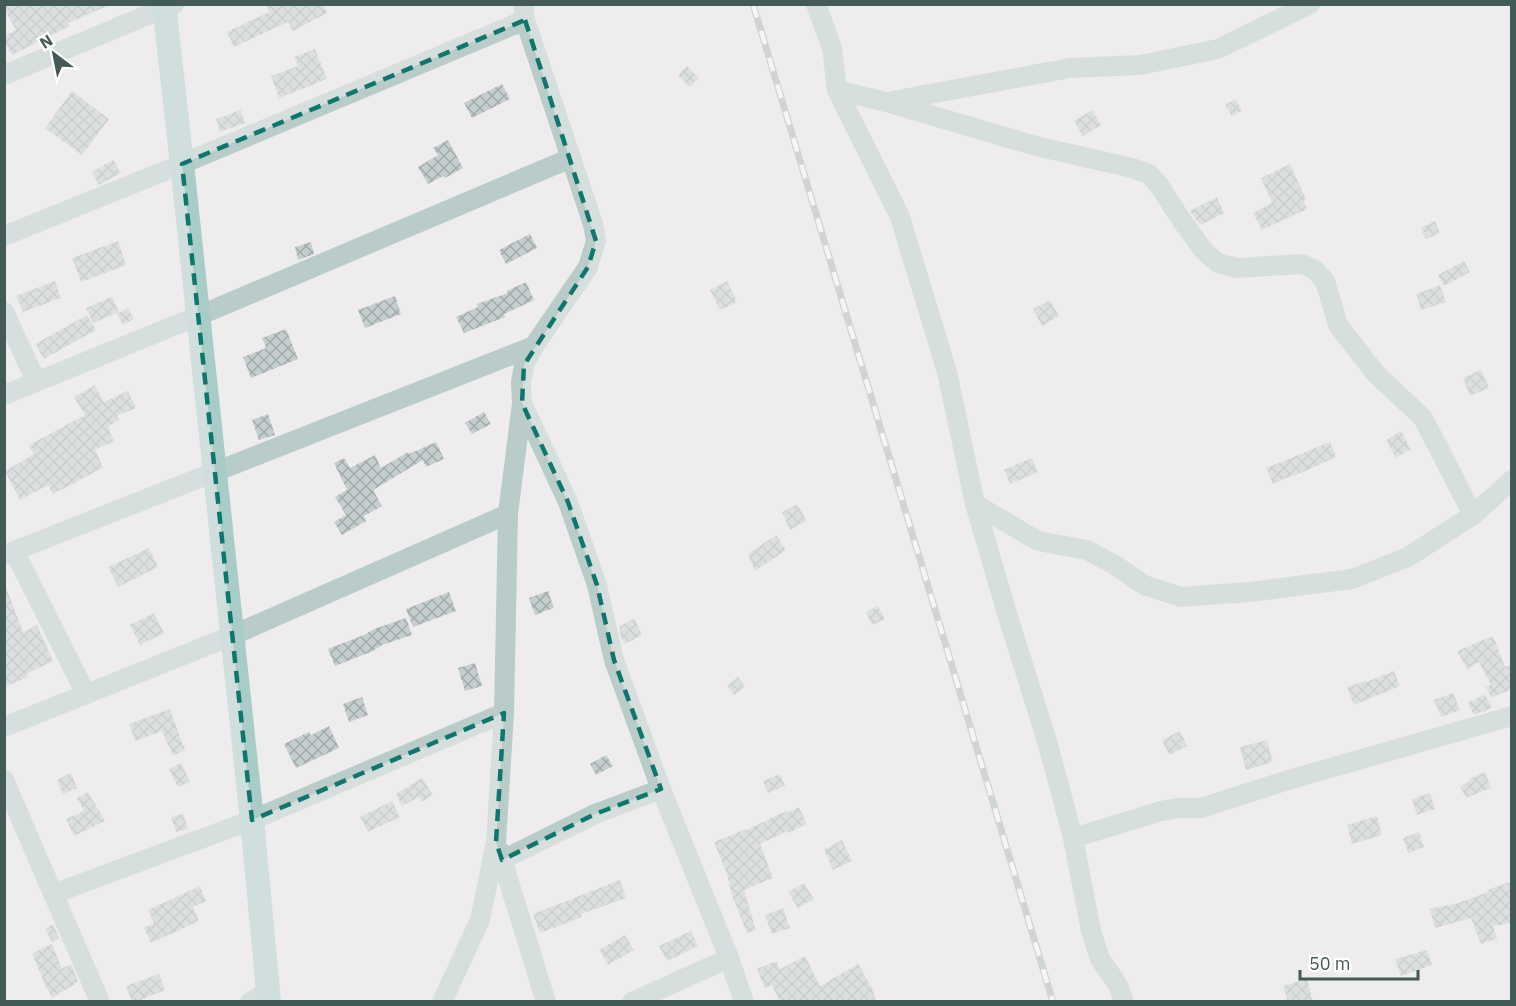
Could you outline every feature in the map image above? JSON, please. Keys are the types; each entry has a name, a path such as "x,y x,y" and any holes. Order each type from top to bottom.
{"main road":[{"path":"168,6 182,164 252,820 263,998"}],"street":[{"path":"816,4 832,48 837,90 900,217 947,372 975,504 1047,741 1073,838 1091,931 1100,958 1118,985 1124,1002"},
{"path":"886,102 1070,68 1140,65 1218,50 1310,4"},
{"path":"4,75 168,6"},
{"path":"4,236 182,164 524,12 593,224 596,241 588,267 534,346 524,365 521,382 522,403 508,514 499,851 480,920 442,1002"},
{"path":"837,90 1036,146 1149,174 1160,185 1204,251 1218,263 1237,268 1302,264 1315,270 1324,281 1338,326 1376,374 1423,418 1473,515"},
{"path":"4,395 198,316 571,158"},
{"path":"4,312 36,381"},
{"path":"86,694 9,553 534,346"},
{"path":"522,403 568,502 597,585 614,660 744,1002"},
{"path":"975,504 1038,541 1087,550 1115,565 1144,585 1181,597 1250,592 1352,579 1408,557 1473,515 1512,480"},
{"path":"4,728 231,636 508,514"},
{"path":"53,894 252,820 504,713"},
{"path":"1073,838 1161,811 1201,808 1512,716"},
{"path":"4,780 100,1002"},
{"path":"499,851 662,789"},
{"path":"499,851 546,1002"},
{"path":"632,1002 729,958"}],"highlighted area":[{"path":"525,20 596,241 588,267 524,365 522,403 568,502 597,585 614,660 661,789 595,814 502,860 496,842 504,713 252,820 182,164"}],"building":[{"path":"4,4 112,4 68,23 70,26 12,55 4,41 4,36 16,30 4,9"},
{"path":"266,4 323,4 327,13 293,31 288,22 234,47 227,32 269,12"},
{"path":"315,49 327,79 279,98 271,76 298,66 294,57"},
{"path":"687,66 699,78 689,87 678,75"},
{"path":"502,84 510,99 472,118 464,103"},
{"path":"72,91 109,119 82,155 45,128"},
{"path":"1236,99 1242,111 1232,116 1225,105"},
{"path":"241,110 245,123 220,132 216,119"},
{"path":"1092,110 1101,125 1083,136 1074,121"},
{"path":"448,140 463,168 428,184 418,167 438,155 433,148"},
{"path":"113,160 121,173 99,185 92,172"},
{"path":"1290,164 1306,199 1303,201 1307,209 1262,230 1253,213 1272,203 1261,178"},
{"path":"1217,197 1224,213 1200,225 1190,211"},
{"path":"1435,221 1440,233 1426,239 1421,228"},
{"path":"530,234 537,248 506,264 499,250"},
{"path":"118,241 126,265 81,282 72,258"},
{"path":"311,242 314,254 298,260 295,247"},
{"path":"1464,261 1470,272 1444,286 1438,275"},
{"path":"55,281 61,298 23,312 16,296"},
{"path":"727,281 737,302 720,310 710,290"},
{"path":"526,282 534,300 504,314 505,317 464,333 456,317 478,307 477,304 508,293 507,291"},
{"path":"1440,285 1446,302 1421,310 1416,294"},
{"path":"395,296 401,314 365,328 358,310"},
{"path":"112,297 119,312 93,323 86,308"},
{"path":"1050,300 1059,316 1042,326 1033,309"},
{"path":"128,308 134,319 123,325 117,314"},
{"path":"87,315 96,330 44,359 35,344"},
{"path":"286,329 298,359 251,378 243,357 266,348 262,338"},
{"path":"1481,370 1489,388 1470,396 1463,378"},
{"path":"95,385 104,402 128,391 136,408 117,416 119,420 108,427 114,442 95,449 103,468 53,494 48,485 20,500 5,471 34,454 29,445 85,415 74,397"},
{"path":"484,412 491,424 472,434 465,423"},
{"path":"268,414 275,435 259,440 252,420"},
{"path":"1401,431 1411,449 1396,458 1386,440"},
{"path":"436,442 444,459 426,467 423,460 373,490 382,506 364,516 366,521 342,535 334,522 346,515 335,497 347,490 334,463 344,458 350,468 375,455 381,468 408,452 409,454"},
{"path":"1330,442 1336,457 1273,484 1266,468"},
{"path":"1032,458 1038,472 1010,484 1004,470"},
{"path":"797,504 807,521 790,530 782,512"},
{"path":"776,535 786,550 755,571 748,554"},
{"path":"149,548 158,567 118,587 108,567"},
{"path":"6,587 23,632 37,625 53,661 26,674 28,677 4,687"},
{"path":"548,591 554,608 535,615 529,598"},
{"path":"449,592 456,611 413,627 406,609"},
{"path":"878,606 885,619 872,625 866,612"},
{"path":"154,613 164,633 140,645 130,625"},
{"path":"406,618 412,635 382,645 373,651 335,666 328,649"},
{"path":"634,618 642,635 625,644 619,627"},
{"path":"1493,636 1505,667 1512,664 1512,689 1491,698 1486,687 1491,685 1479,662 1467,669 1457,651"},
{"path":"475,663 482,686 465,691 458,668"},
{"path":"1394,671 1400,686 1354,705 1347,687"},
{"path":"738,677 745,687 734,695 727,685"},
{"path":"1453,693 1460,710 1441,717 1434,700"},
{"path":"1485,694 1492,708 1474,715 1468,703"},
{"path":"362,697 368,715 349,722 343,704"},
{"path":"170,709 185,750 173,756 162,731 135,741 129,724"},
{"path":"329,726 339,748 296,768 284,744 309,732 311,735"},
{"path":"1180,731 1187,746 1169,755 1162,740"},
{"path":"1267,740 1273,762 1246,770 1240,747"},
{"path":"606,755 613,766 596,775 590,764"},
{"path":"181,763 190,782 178,787 169,769"},
{"path":"1485,772 1491,788 1466,798 1460,786"},
{"path":"71,773 77,788 63,794 57,780"},
{"path":"780,774 785,786 768,793 763,781"},
{"path":"422,778 433,795 421,802 419,797 402,806 396,794"},
{"path":"88,792 105,821 74,836 66,819 84,811 77,798"},
{"path":"1430,793 1435,809 1417,815 1412,799"},
{"path":"392,801 400,817 368,832 360,817"},
{"path":"799,807 807,824 760,844 773,878 744,890 756,930 747,933 733,900 727,874 714,842"},
{"path":"183,814 188,829 176,832 171,817"},
{"path":"1377,816 1382,835 1352,844 1347,825"},
{"path":"1419,832 1424,847 1408,853 1403,838"},
{"path":"842,840 852,861 833,870 824,850"},
{"path":"620,880 626,898 581,914 582,917 540,933 533,914"},
{"path":"1512,881 1512,923 1493,926 1497,939 1481,944 1471,918 1435,928 1430,909 1458,903"},
{"path":"804,883 814,899 798,908 788,892"},
{"path":"200,886 206,901 193,907 199,921 151,943 144,928 154,923 148,910"},
{"path":"783,908 790,928 772,934 765,915"},
{"path":"53,924 59,938 52,942 45,929"},
{"path":"691,931 698,946 667,961 659,946"},
{"path":"625,935 634,950 608,965 599,950"},
{"path":"52,944 62,969 71,964 78,982 52,998 32,953"},
{"path":"1427,950 1432,965 1401,976 1395,959"},
{"path":"805,956 820,986 858,964 877,1002 780,1002 772,985 765,988 757,969 776,961 780,969"},
{"path":"159,974 165,990 132,1002 126,986"},
{"path":"1307,979 1313,1002 1288,1002 1283,986"}],"railway":[{"path":"753,4 1053,1002"}]}
